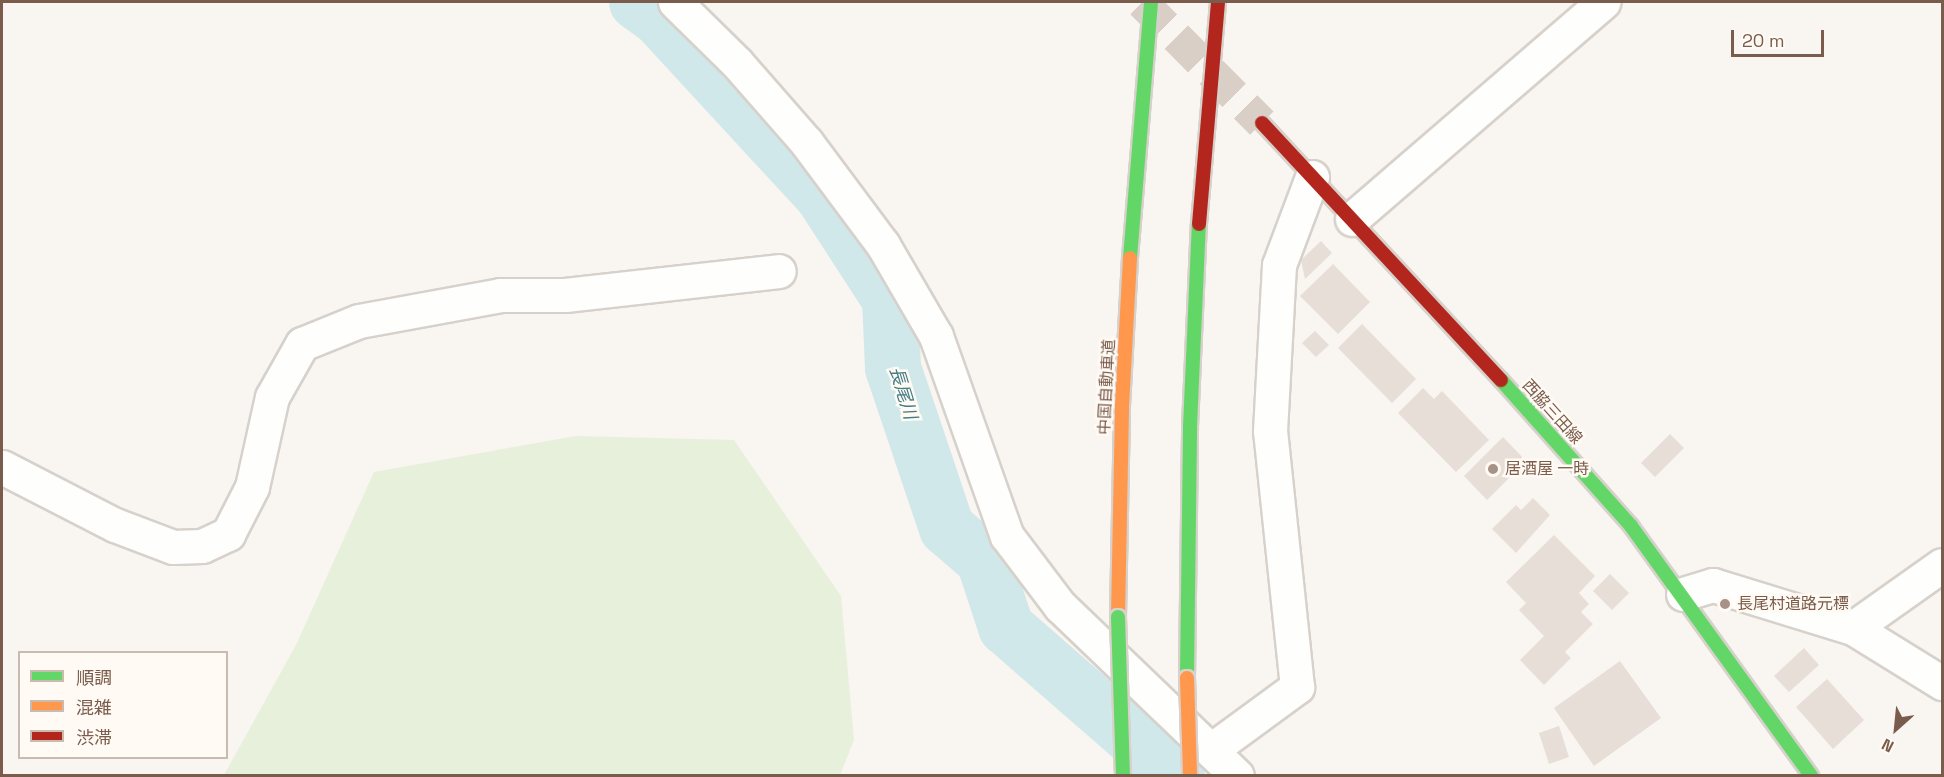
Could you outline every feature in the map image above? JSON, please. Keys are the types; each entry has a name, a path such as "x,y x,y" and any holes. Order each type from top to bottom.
{"main road":[{"name":"中国自動車道","path":"1123,776 1118,616 1122,394 1135,174 1151,2"},
{"path":"1190,776 1187,678 1191,427 1201,181 1218,2"},
{"name":"西脇三田線","path":"1262,123 1631,526 1683,594 1811,776"}],"street":[{"path":"675,2 737,63 807,143 883,245 936,336 1007,536 1060,606 1237,776"},
{"path":"1352,219 1603,2"},
{"path":"1211,750 1297,687 1270,431 1280,265 1312,177"},
{"path":"2,467 115,525 172,548 202,546 228,534 252,487 272,397 302,344 360,321 500,295 565,295 779,270"},
{"path":"1853,628 1942,565"},
{"path":"1683,594 1713,585 1853,628 1942,683"}],"green space":[{"path":"576,436 734,440 841,596 854,740 840,775 224,775 296,645 374,472"}],"building":[{"path":"1321,241 1332,253 1305,279 1301,260"},
{"path":"1333,264 1370,302 1338,334 1300,296"},
{"path":"1362,324 1416,379 1392,403 1338,348"},
{"path":"1315,331 1329,345 1316,357 1302,343"},
{"path":"1423,388 1434,399 1442,391 1489,440 1456,472 1398,413"},
{"path":"1670,434 1684,448 1655,477 1641,463"},
{"path":"1503,437 1526,461 1487,500 1464,476"},
{"path":"1533,498 1550,515 1516,553 1492,529 1516,505 1521,510"},
{"path":"1554,535 1595,576 1579,593 1589,604 1581,612 1593,624 1565,652 1571,658 1544,685 1520,660 1544,636 1519,610 1526,603 1506,582"},
{"path":"1610,574 1629,593 1612,610 1593,591"},
{"path":"1804,648 1819,665 1789,692 1774,676"},
{"path":"1620,661 1661,718 1594,766 1554,708"},
{"path":"1827,679 1864,720 1833,749 1796,707"},
{"path":"1559,726 1569,757 1549,764 1539,733"}],"waterway":[{"name":"長尾川","path":"637,2 658,17 823,196 890,299 893,368 947,528 984,560 1006,627 1177,776"}],"tunnel":[{"path":"1142,2 1262,123"}],"traffic: fast":[{"path":"1130,258 1151,2"},
{"path":"1187,678 1190,427 1199,224"},
{"path":"1501,380 1631,526 1811,776"},
{"path":"1118,617 1123,776"}],"traffic: slow":[{"path":"1118,617 1122,406 1130,258"},
{"path":"1187,678 1190,776"}],"traffic: jam":[{"path":"1199,224 1218,2"},
{"path":"1262,123 1501,380"}],"place":[{"name":"居酒屋 一時","path":"1493,469"},
{"name":"長尾村道路元標","path":"1725,604"}]}
